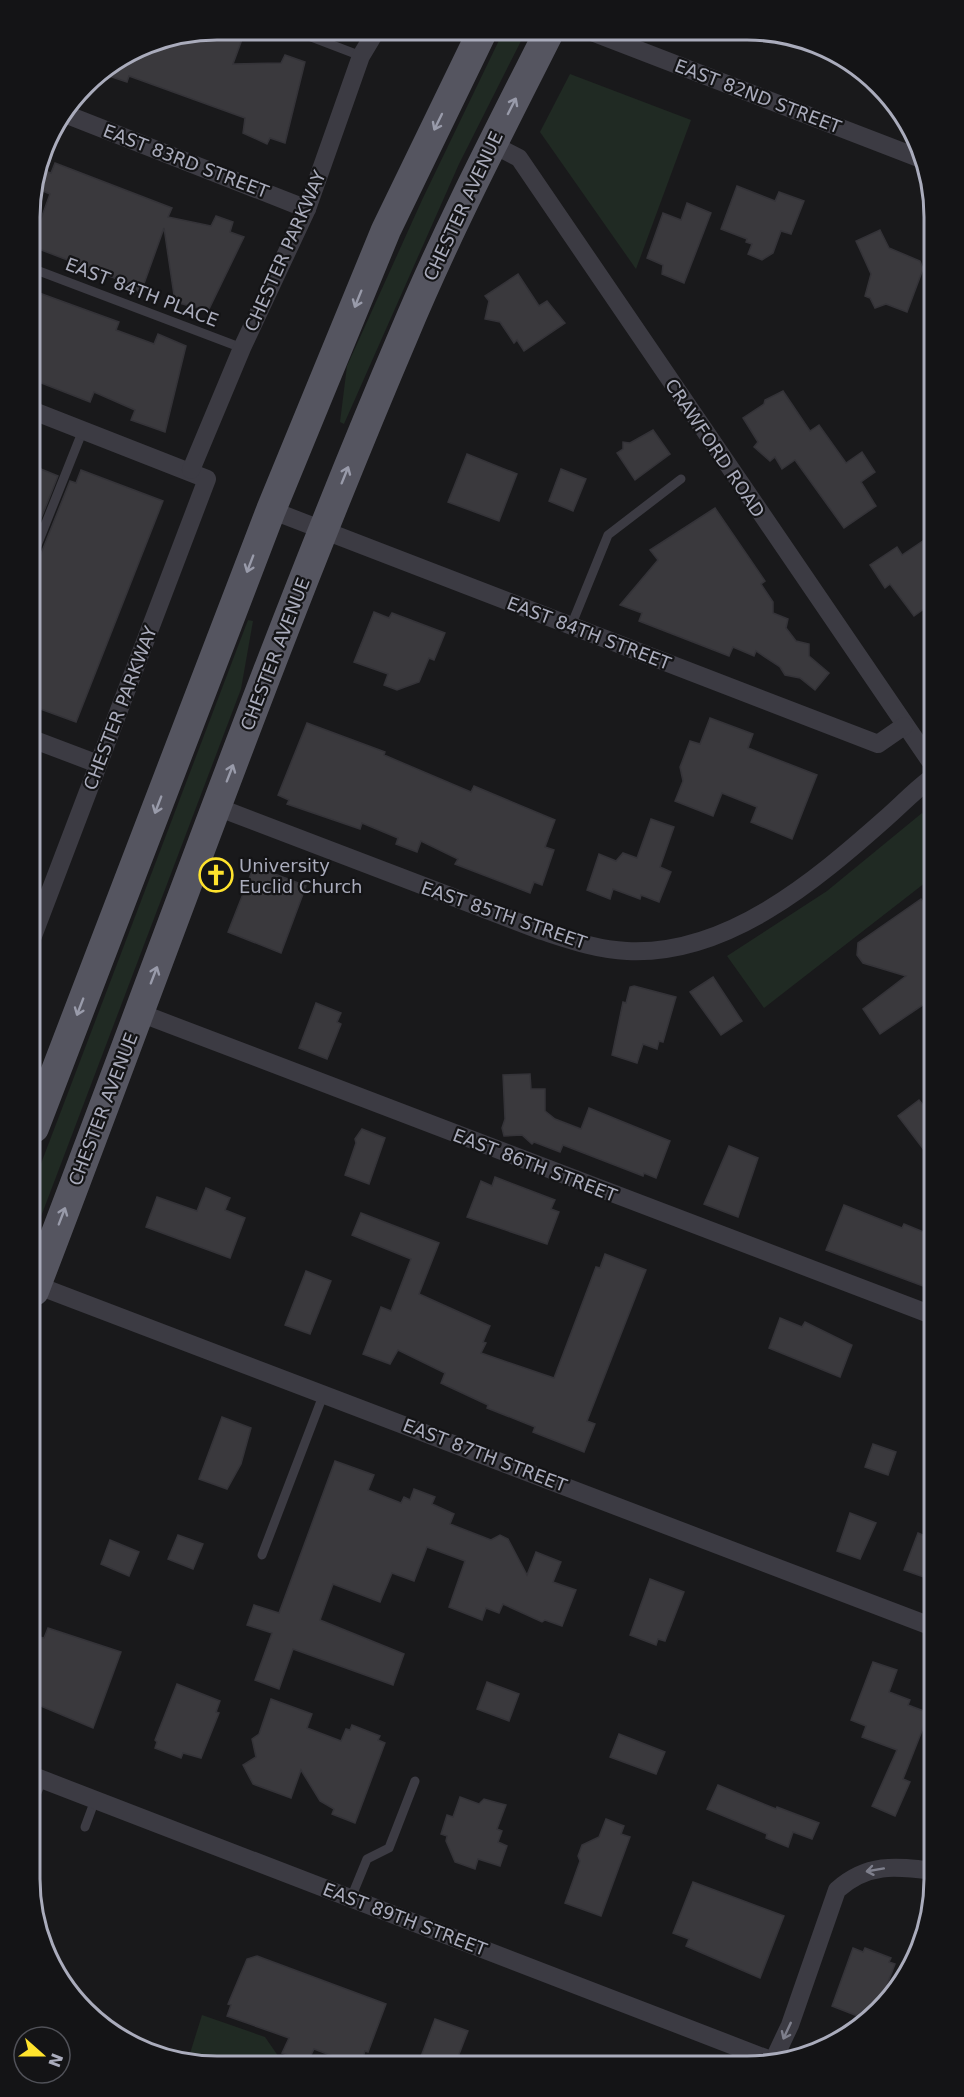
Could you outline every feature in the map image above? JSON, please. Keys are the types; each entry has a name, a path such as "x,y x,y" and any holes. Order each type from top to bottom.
{"main road":[{"path":"41,1110 271,510 387,230 478,41"},
{"name":"CHESTER AVENUE","path":"41,1272 323,529 405,330 492,144 544,41"}],"street":[{"name":"CHESTER PARKWAY","path":"41,915 207,479 191,470 242,348 307,209 361,56 370,41"},
{"name":"EAST 82ND STREET","path":"614,41 912,155"},
{"name":"EAST 83RD STREET","path":"72,117 307,209"},
{"name":"CRAWFORD ROAD","path":"492,144 519,158 924,752"},
{"path":"41,414 191,470"},
{"name":"EAST 84TH STREET","path":"271,510 878,744 904,726"},
{"path":"41,742 98,764"},
{"name":"EAST 85TH STREET","path":"217,807 542,931 596,947 639,952 703,939 770,908 810,880 924,784"},
{"name":"EAST 86TH STREET","path":"140,1013 923,1313"},
{"name":"EAST 87TH STREET","path":"41,1290 324,1393 923,1623"},
{"name":"EAST 89TH STREET","path":"41,1785 95,1800 759,2055"},
{"path":"777,2054 790,2025 837,1890 852,1876 876,1869 904,1867 923,1870"}],"lane":[{"path":"322,41 361,56"},
{"name":"EAST 84TH PLACE","path":"41,271 242,348"},
{"path":"41,535 83,430"},
{"path":"571,626 608,535 681,479"},
{"path":"262,1555 324,1393"},
{"path":"351,1898 367,1859 389,1848 415,1781"},
{"path":"85,1827 95,1800"}],"shaded area":[{"path":"499,41 521,41 459,164 344,424 340,422 347,366 422,200"},
{"path":"570,74 691,120 636,269 540,132"},
{"path":"248,620 253,621 241,689 41,1217 41,1164"},
{"path":"922,813 924,884 764,1008 727,956 827,891"},
{"path":"202,2015 265,2037 278,2056 217,2056 190,2054"}],"building":[{"path":"241,41 233,64 281,63 285,55 305,62 285,143 270,138 267,144 243,133 245,118 129,76 127,82 111,77 150,54 194,42"},
{"path":"55,163 172,208 168,217 211,226 216,216 233,222 230,232 244,237 208,311 175,302 164,228 141,292 116,283 117,279 41,250 41,219 50,194 43,191 47,172 51,173"},
{"path":"737,186 775,201 779,192 804,201 791,234 781,231 773,253 762,260 748,254 752,244 746,242 747,239 721,229"},
{"path":"687,203 711,213 684,283 662,274 663,265 647,258 663,213 681,220"},
{"path":"880,230 889,248 920,261 923,269 907,312 886,304 875,308 870,298 865,296 871,274 856,241"},
{"path":"518,274 539,306 547,301 565,323 524,351 517,340 514,343 500,322 485,319 489,301 485,296"},
{"path":"41,294 119,322 116,330 154,344 158,334 186,346 165,432 131,420 135,410 94,392 90,402 41,383"},
{"path":"783,391 810,431 819,425 846,463 862,452 875,472 861,482 876,506 844,528 795,460 782,469 775,457 770,461 754,447 758,442 743,418 764,404 765,400"},
{"path":"653,430 670,454 635,480 617,453 623,449 623,442 630,443"},
{"path":"467,454 517,474 499,521 448,502"},
{"path":"41,469 58,476 41,518"},
{"path":"561,469 586,479 573,511 549,501"},
{"path":"81,470 163,501 76,722 41,709 41,554 70,481 76,483"},
{"path":"715,508 765,581 761,584 773,602 773,613 788,619 786,628 796,641 809,644 809,656 829,673 815,690 800,678 785,675 780,667 756,651 754,656 733,647 729,656 639,621 642,613 620,605 658,560 650,550"},
{"path":"924,540 924,609 914,616 890,584 885,588 870,565 897,547 902,555"},
{"path":"374,612 389,618 392,613 445,633 434,660 429,658 419,682 397,690 384,685 388,674 354,662"},
{"path":"710,718 753,734 748,748 817,775 792,839 751,822 757,807 722,793 713,816 675,801 683,781 680,767 690,741 700,744"},
{"path":"307,723 385,752 384,755 471,792 474,786 555,820 545,847 554,850 542,885 534,882 530,893 455,864 458,859 421,841 417,852 396,844 398,838 362,823 360,829 287,804 289,800 278,795"},
{"path":"651,819 674,827 660,867 671,872 659,902 641,895 640,899 613,889 610,899 587,890 599,854 616,861 623,853 637,858"},
{"path":"254,866 306,886 281,953 228,932"},
{"path":"921,899 924,902 924,1004 880,1034 863,1009 906,976 863,963 857,955 858,943"},
{"path":"713,977 742,1021 721,1035 690,992"},
{"path":"634,986 676,997 663,1042 659,1041 657,1049 643,1044 637,1063 612,1055 623,1002 626,1003 630,987"},
{"path":"316,1003 341,1013 337,1022 341,1024 327,1059 299,1048"},
{"path":"530,1074 531,1089 545,1089 545,1111 555,1119 581,1129 589,1108 670,1141 656,1178 644,1173 643,1176 563,1145 560,1152 534,1142 532,1144 522,1135 504,1136 502,1128 505,1119 503,1075"},
{"path":"919,1100 923,1106 923,1149 898,1116"},
{"path":"362,1129 385,1138 369,1184 345,1175 356,1143 355,1139"},
{"path":"729,1146 758,1158 738,1217 704,1204"},
{"path":"495,1177 555,1200 551,1209 559,1212 547,1244 467,1217 481,1181 492,1186"},
{"path":"206,1188 230,1198 225,1210 245,1218 230,1258 146,1227 157,1197 197,1211"},
{"path":"844,1205 902,1228 904,1224 923,1232 923,1286 826,1250"},
{"path":"361,1213 439,1243 419,1294 490,1326 481,1353 554,1378 596,1267 600,1268 605,1254 646,1270 587,1421 595,1424 584,1452 533,1432 535,1427 487,1408 488,1405 441,1383 445,1373 398,1350 390,1364 363,1354 381,1307 391,1311 411,1259 352,1235"},
{"path":"306,1271 331,1281 310,1334 285,1325"},
{"path":"780,1318 802,1327 805,1322 852,1345 840,1377 769,1348"},
{"path":"222,1417 251,1428 241,1464 227,1489 199,1479"},
{"path":"873,1444 896,1452 888,1475 865,1467"},
{"path":"335,1461 374,1475 368,1490 401,1503 404,1497 410,1500 414,1489 435,1497 432,1504 454,1514 450,1524 491,1540 500,1535 508,1539 527,1575 536,1552 561,1562 553,1582 576,1590 562,1626 545,1620 542,1622 503,1604 499,1613 486,1608 482,1620 449,1607 465,1561 427,1547 414,1581 392,1573 380,1602 333,1584 320,1620 404,1654 393,1685 293,1649 279,1689 255,1680 272,1633 247,1625 254,1605 279,1613"},
{"path":"850,1513 876,1523 860,1559 837,1551"},
{"path":"918,1533 923,1535 923,1577 904,1570"},
{"path":"178,1535 203,1544 193,1569 168,1559"},
{"path":"110,1540 139,1552 129,1576 101,1564"},
{"path":"650,1579 684,1592 665,1641 658,1639 656,1645 630,1635"},
{"path":"48,1628 121,1652 93,1728 41,1706 41,1637 44,1638"},
{"path":"873,1662 897,1670 889,1692 910,1700 908,1705 923,1711 923,1728 903,1779 910,1782 895,1816 872,1806 897,1750 862,1737 866,1726 851,1720"},
{"path":"487,1682 519,1694 509,1721 477,1709"},
{"path":"177,1684 220,1701 216,1712 219,1713 201,1758 183,1753 181,1758 155,1748 157,1742 155,1740"},
{"path":"271,1699 312,1714 307,1728 341,1741 346,1729 350,1730 352,1725 380,1736 378,1740 385,1743 355,1823 332,1814 334,1809 320,1801 301,1770 291,1798 253,1784 243,1765 256,1757 252,1739 259,1734"},
{"path":"619,1734 665,1752 656,1774 610,1757"},
{"path":"718,1785 776,1809 777,1807 819,1823 812,1839 793,1832 788,1847 766,1838 767,1834 707,1809"},
{"path":"460,1797 479,1804 484,1799 506,1805 497,1829 502,1831 498,1842 507,1846 500,1866 478,1859 475,1869 455,1862 446,1841 447,1836 441,1834 447,1815 453,1817"},
{"path":"606,1819 624,1826 621,1834 630,1837 601,1916 565,1903 580,1861 578,1856 582,1845 599,1837"},
{"path":"693,1882 784,1916 760,1978 686,1946 689,1939 673,1933"},
{"path":"853,1948 863,1952 865,1948 891,1958 889,1962 895,1964 886,1989 863,2013 859,2016 832,2006"},
{"path":"257,1956 386,2004 368,2052 365,2051 363,2056 332,2056 314,2049 310,2056 290,2056 282,2053 289,2038 227,2016 231,2005 228,2004 247,1959"},
{"path":"435,2019 468,2031 458,2056 421,2056"}],"place":[{"name":"University Euclid Church","path":"216,875"}]}
